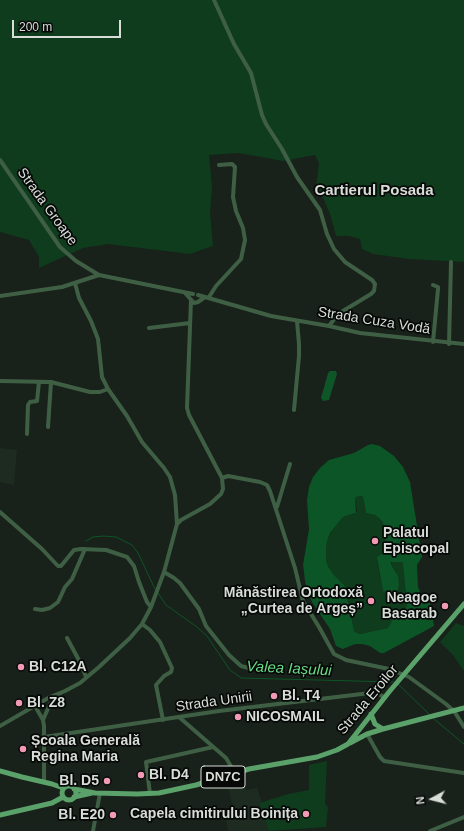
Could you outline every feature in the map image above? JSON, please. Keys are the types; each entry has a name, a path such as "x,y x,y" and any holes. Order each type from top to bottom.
{"main road":[{"name":"Strada Eroilor","path":"74,789 97,793 150,794 184,788 260,767 317,757 337,750 348,744 389,692 464,604"},
{"name":"DN7C","path":"348,744 367,734 383,729 464,708"},
{"path":"371,714 375,724 383,729"},
{"path":"0,771 63,788 63,797"},
{"name":"DN7C","path":"63,788 69,786 74,789"},
{"path":"74,789 76,793 74,797"},
{"path":"63,797 69,800 74,797 97,793"},
{"path":"0,815 52,803 63,797"}],"street":[{"path":"214,0 234,44 251,73 262,115 266,124 297,177 320,210 327,234 334,249 345,262 372,280 375,284 375,288 372,292 338,314 329,326"},
{"name":"Strada Groape","path":"0,160 60,247 76,261 99,275"},
{"path":"191,310 198,301 207,297 241,259 244,240 243,228 235,208 233,197 235,167 232,164 220,165"},
{"name":"Strada Cuza Vodă","path":"449,344 451,262"},
{"path":"0,296 47,290 76,284 99,275 186,294 198,301"},
{"path":"43,720 50,704 86,677 130,638 142,624 151,607 164,572 176,524 175,495 170,477 142,442 127,416 108,390 101,372 98,339 91,321 79,298 76,284"},
{"path":"433,285 438,287 433,342"},
{"path":"191,297 198,294 198,301"},
{"name":"Strada Cuza Vodă","path":"198,294 252,311 297,321 372,335 449,344 464,344"},
{"path":"176,524 218,498 223,489 222,478 189,415 187,408 191,297"},
{"name":"Strada Cuza Vodă","path":"294,410 300,344 297,321"},
{"path":"149,328 190,323"},
{"path":"0,381 51,382 90,392 108,390"},
{"path":"27,434 28,405 30,402 37,401 39,382"},
{"path":"48,428 51,382"},
{"path":"277,507 290,464"},
{"path":"222,478 228,476 264,483 270,491 277,507 303,601 334,654 346,660 388,669 423,686 454,711 464,727"},
{"path":"0,512 42,549 58,566 61,566 70,553 74,550 106,550 127,557 134,566 143,593 151,607"},
{"path":"35,609 42,610 50,608 58,602 65,587 72,579 85,549"},
{"path":"164,572 174,578 184,589 199,609 206,626 228,655 241,666 252,669"},
{"path":"142,624 150,630 160,642 172,668 171,672 164,676 156,685 163,720"},
{"path":"67,638 86,677"},
{"path":"0,726 50,697 66,691"},
{"name":"Strada Unirii","path":"44,737 370,693 379,694 385,698"},
{"path":"35,706 43,720 44,782"},
{"path":"179,718 226,758 236,773"},
{"path":"367,734 380,758 384,761 464,773"},
{"path":"150,794 146,762 213,747"},
{"path":"93,831 97,793"},
{"path":"430,831 464,817"}],"shaded area":[{"path":"0,0 464,0 464,262 409,259 373,254 362,249 360,239 349,236 336,236 330,214 316,187 319,163 315,155 283,161 239,153 209,155 212,187 210,213 213,246 190,254 108,244 83,248 39,268 39,257 29,240 0,232"},
{"path":"330,371 336,371 337,374 329,400 323,401 321,398 328,373"},
{"path":"372,444 380,446 394,456 403,467 410,482 422,557 417,565 418,587 425,603 430,603 434,626 384,653 380,653 370,646 362,644 355,644 343,649 336,646 330,629 312,602 306,588 303,565 309,529 307,500 309,487 313,477 329,460 354,453","holes":["356,497 363,497 366,513 375,515 379,518 385,529 387,547 377,558 383,591 389,593 396,592 398,590 398,576 391,562 402,562 407,605 405,609 395,615 388,628 360,634 354,631 345,586 329,568 326,561 326,551 330,533 343,517 356,513 355,499"]},
{"path":"0,448 17,450 14,485 0,482"},
{"path":"356,497 363,497 366,513 375,515 379,518 385,529 387,547 382,554 378,556 377,561 383,591 396,592 398,590 399,585 395,570 391,564 392,562 402,562 407,605 405,609 395,615 388,628 360,634 354,631 345,586 329,568 326,561 326,551 330,533 343,517 354,514 357,511 355,499"},
{"path":"456,623 464,626 464,671 453,655 440,642"},
{"path":"327,761 325,804 328,807 326,827 269,831 259,803 288,794 309,790 309,765"},
{"path":"244,779 246,790 257,788 262,802 259,803 269,831 228,831 226,818 235,816 227,783"}],"waterway":[{"name":"Valea Iașului","path":"86,541 93,537 116,537 132,545 138,553 155,589"},
{"name":"Valea Iașului","path":"158,593 166,605 207,636 230,670 241,678 393,682"},
{"name":"Valea Iașului","path":"398,684 430,715"},
{"name":"Valea Iașului","path":"434,719 464,744"}],"place":[{"name":"Palatul Episcopal","path":"375,541"},
{"name":"Mănăstirea Ortodoxă „Curtea de Argeș”","path":"371,601"},
{"name":"Neagoe Basarab","path":"445,606"},
{"name":"Bl. C12A","path":"21,667"},
{"name":"Bl. T4","path":"274,696"},
{"name":"Bl. Z8","path":"19,703"},
{"name":"NICOSMAIL","path":"238,717"},
{"name":"Școala Generală Regina Maria","path":"23,749"},
{"name":"Bl. D4","path":"141,775"},
{"name":"Bl. D5","path":"107,781"},
{"name":"Capela cimitirului Boinița","path":"306,814"},
{"name":"Bl. E20","path":"113,815"}],"district":[{"name":"Cartierul Posada","path":"374,191"}]}
